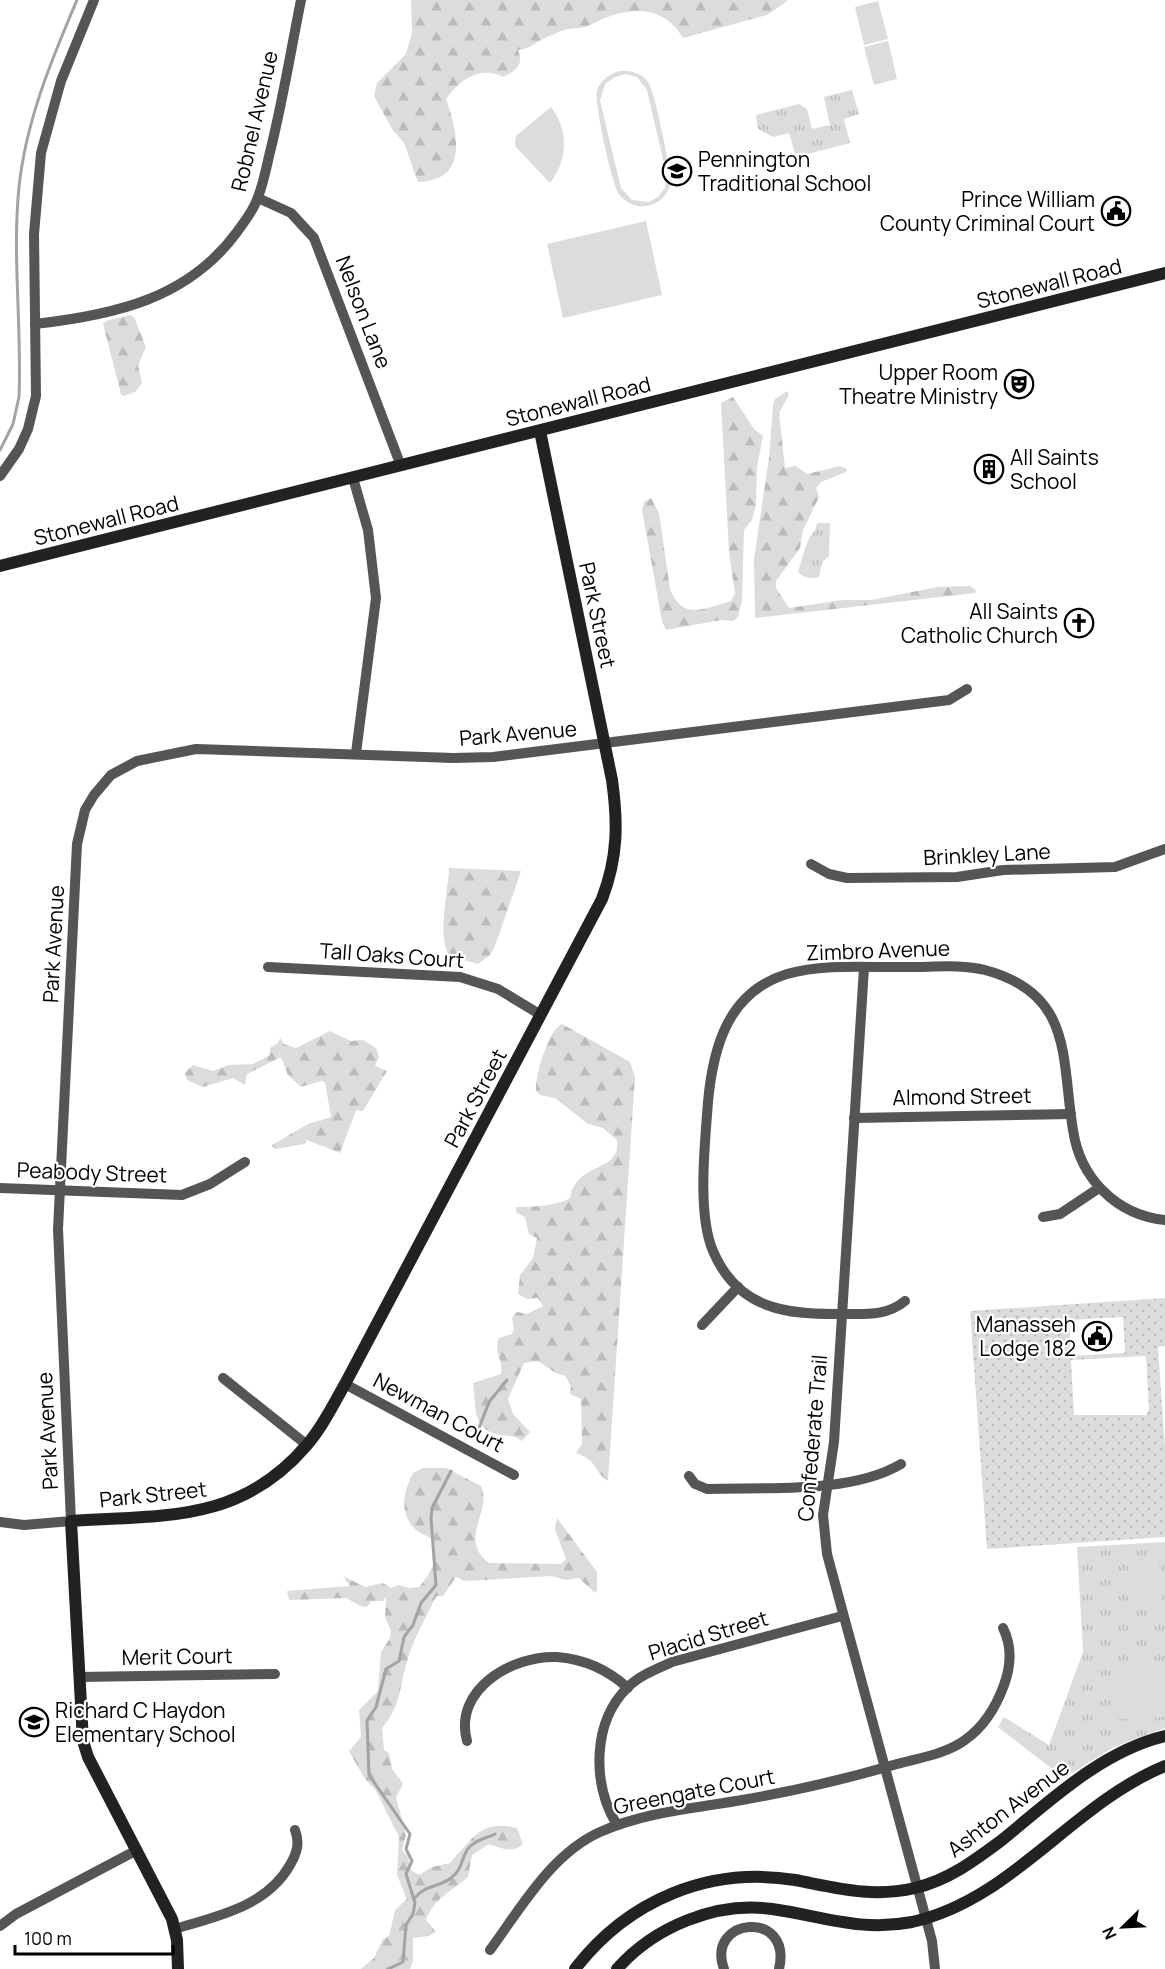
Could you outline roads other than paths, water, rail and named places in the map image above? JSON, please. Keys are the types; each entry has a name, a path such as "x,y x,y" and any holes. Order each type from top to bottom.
{"street":[{"path":"0,476 19,449 33,415 36,377 34,234 41,153 61,81 94,0"},
{"name":"Robnel Avenue","path":"35,324 122,307 167,292 200,273 229,243 258,198 275,134 301,0"},
{"name":"Nelson Lane","path":"258,198 291,213 314,238 401,466"},
{"name":"Stonewall Road","path":"0,566 1165,273"},
{"name":"Park Street","path":"0,1522 24,1525 189,1513 228,1503 270,1480 307,1445 345,1384 602,899 615,860 618,819 540,431"},
{"path":"353,478 368,530 376,597 356,753"},
{"name":"Park Avenue","path":"178,1969 175,1929 85,1749 80,1725 62,1363 58,1229 77,844 80,825 94,795 111,775 136,761 196,749 356,753 459,759 527,754 941,702 957,697 967,689"},
{"name":"Brinkley Lane","path":"811,864 829,874 847,878 957,877 991,871 1115,867 1165,849"},
{"name":"Tall Oaks Court","path":"268,967 460,977 498,989 541,1015"},
{"name":"Zimbro Avenue","path":"905,1301 898,1307 877,1314 803,1315 783,1311 764,1305 738,1287 714,1253 705,1221 709,1097 714,1054 719,1038 735,1009 766,983 800,971 969,967 1004,976 1020,984 1043,1005 1059,1031 1067,1062 1071,1114 1077,1148 1086,1168 1099,1188 1124,1207 1165,1221"},
{"name":"Confederate Trail","path":"864,968 840,1314 834,1442 823,1531 842,1616 926,1918 935,1969"},
{"name":"Almond Street","path":"854,1118 1071,1114"},
{"name":"Peabody Street","path":"0,1188 182,1195 210,1184 245,1162"},
{"path":"1043,1217 1060,1214 1099,1188"},
{"path":"702,1325 738,1287"},
{"path":"224,1378 307,1445"},
{"name":"Newman Court","path":"345,1384 514,1475"},
{"path":"689,1476 695,1484 707,1488 827,1484 871,1478 901,1464"},
{"name":"Placid Street","path":"617,1825 601,1784 599,1757 609,1718 628,1688 655,1669 672,1662 842,1616"},
{"name":"Greengate Court","path":"490,1950 552,1869 580,1843 617,1825 788,1792 950,1749 975,1733 987,1719 998,1700 1009,1664 1009,1644 1003,1628"},
{"path":"466,1741 464,1723 474,1695 497,1674 525,1661 556,1657 585,1662 609,1673 628,1688"},
{"name":"Merit Court","path":"79,1677 274,1674"},
{"name":"Ashton Avenue","path":"575,1969 605,1936 631,1914 657,1899 694,1885 746,1876 795,1880 862,1894 918,1887 939,1880 983,1855 1103,1761 1140,1744 1165,1736"},
{"path":"617,1969 659,1934 694,1918 717,1911 741,1908 773,1909 842,1924 865,1926 887,1925 947,1912 983,1893 1116,1791 1165,1766"},
{"path":"175,1929 241,1908 268,1891 294,1858 298,1842 296,1830"},
{"path":"0,1926 16,1914 137,1851"},
{"path":"724,1969 721,1953 724,1944 737,1929 747,1926 766,1930 774,1936 781,1954 779,1969"}],"waterway":[{"path":"0,450 13,424 19,397 16,239 22,163 41,92 77,0"},
{"path":"479,1428 489,1402 507,1380"},
{"path":"388,1969 403,1962 406,1925 413,1914 415,1903 406,1874 412,1861 406,1849 410,1834 369,1775 367,1721 376,1707 386,1669 399,1661 404,1637 413,1625 421,1603 436,1585 432,1508 451,1471"},
{"path":"415,1898 427,1888 451,1878 457,1872 467,1850 476,1842 495,1834"}],"place":[{"name":"Pennington Traditional School","path":"677,171"},
{"name":"Prince William County Criminal Court","path":"1116,211"},
{"name":"Upper Room Theatre Ministry","path":"1019,384"},
{"name":"All Saints School","path":"989,469"},
{"name":"All Saints Catholic Church","path":"1079,623"},
{"name":"Manasseh Lodge 182","path":"1097,1336"},
{"name":"Richard C Haydon Elementary School","path":"34,1722"}]}
